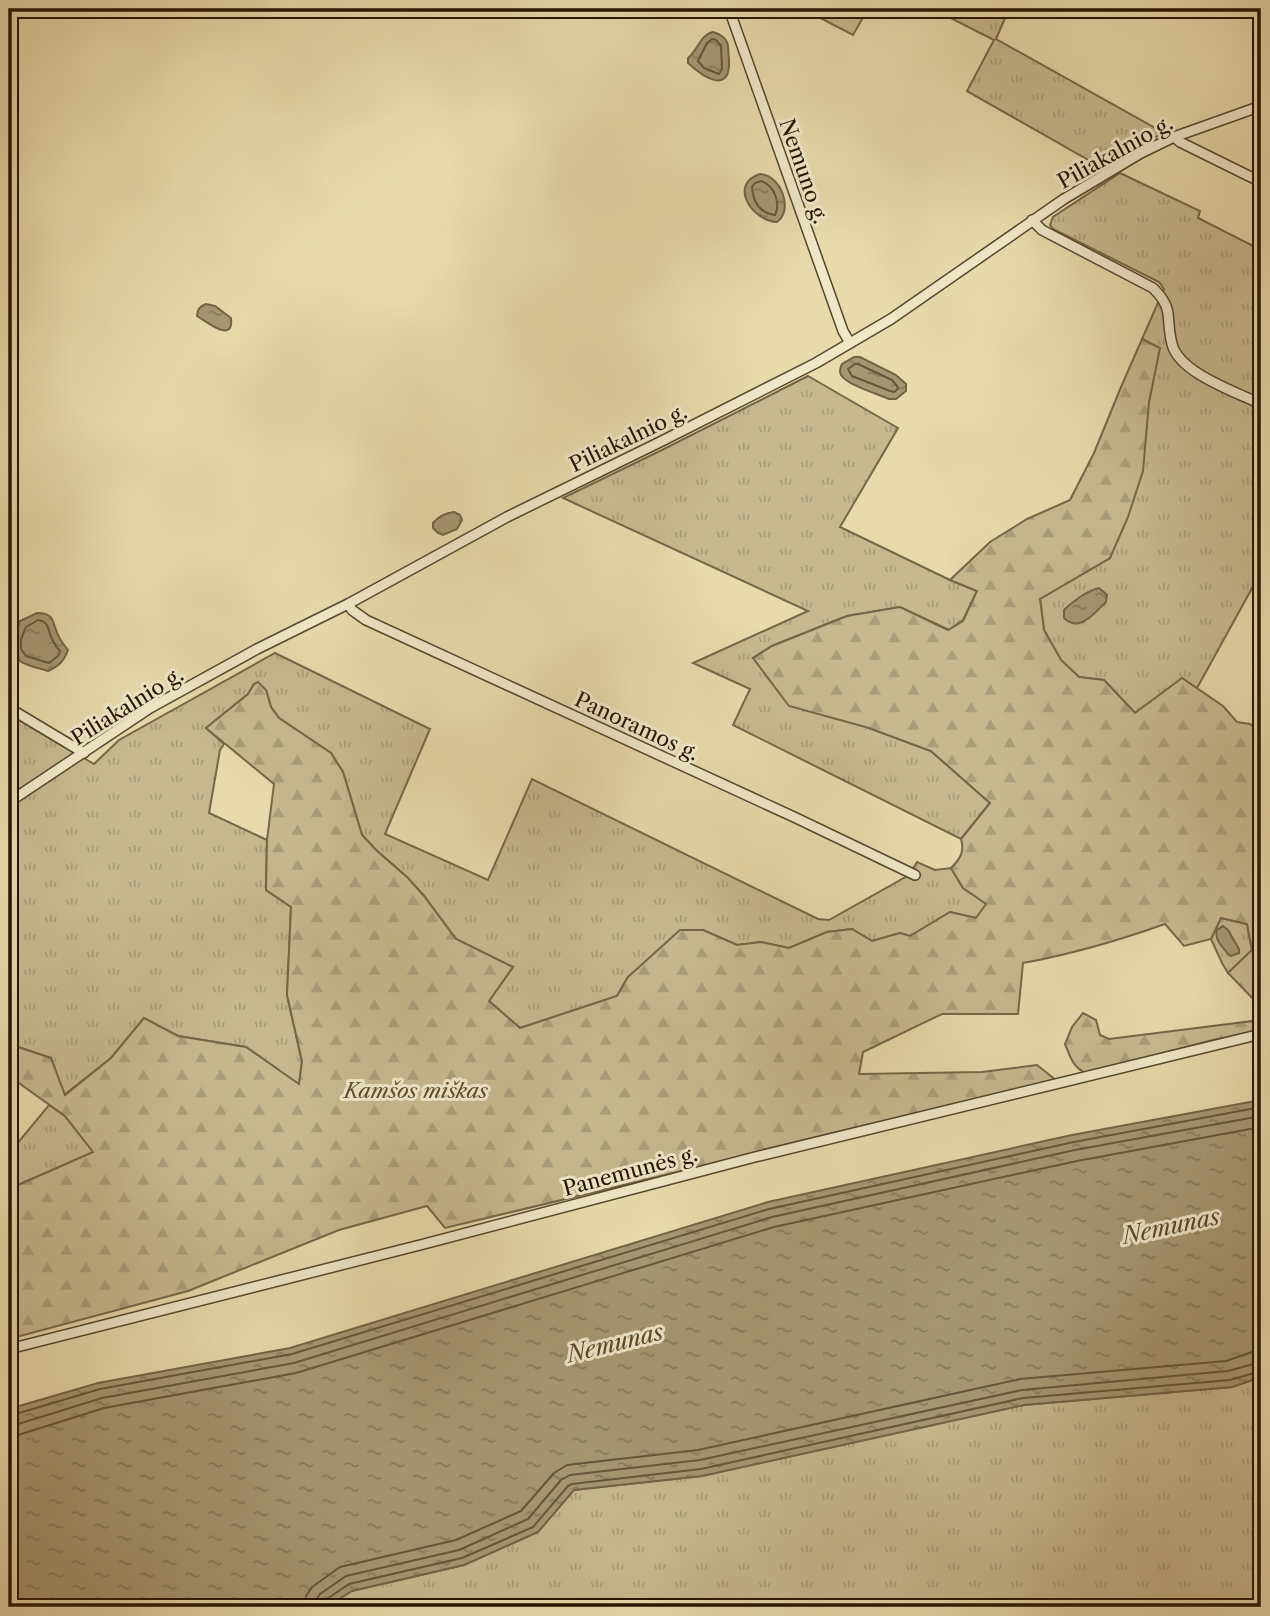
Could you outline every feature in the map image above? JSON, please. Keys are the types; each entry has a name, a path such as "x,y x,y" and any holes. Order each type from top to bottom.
{"street":[{"path":"716,9 730,11"},
{"name":"Nemuno g.","path":"730,11 834,305 850,343"},
{"name":"Piliakalnio g.","path":"9,802 139,715 257,649 348,604 507,517 751,396 850,343 891,319 1032,220 1117,167 1174,137 1261,106"},
{"path":"1174,137 1261,182"},
{"path":"1032,220 1042,230 1153,288 1168,306 1172,344 1185,365 1261,404"},
{"name":"Panoramos g.","path":"348,604 366,620 915,875"},
{"path":"9,708 84,752"},
{"name":"Panemunės g.","path":"9,1349 755,1157 1261,1034"}],"green space":[{"path":"803,9 868,9 853,35"},
{"path":"933,9 1009,9 996,39 1164,133 1099,166 967,91 994,40"},
{"path":"1120,173 1200,211 1198,218 1259,249 1261,246 1261,572 1197,688 1182,679 1135,713 1104,680 1079,677 1061,660 1044,630 1040,599 1110,558 1149,402 1159,348 1142,339 1164,289 1159,282 1053,229 1050,225 1053,217"},
{"name":"Kamšos miškas","path":"1142,339 1160,348 1149,402 1143,471 1128,517 1110,558 1040,599 1044,630 1061,660 1079,677 1104,680 1135,713 1182,678 1223,706 1237,722 1250,724 1261,733 1261,1002 1258,1004 1228,973 1252,950 1247,924 1221,918 1211,939 1184,946 1165,924 1060,956 1023,963 1018,1014 942,1014 863,1052 859,1074 982,1072 1037,1065 1057,1081 445,1228 427,1206 339,1230 188,1291 9,1339 9,1189 93,1152 65,1116 9,1076 9,1044 51,1058 65,1095 111,1058 144,1018 178,1036 246,1047 299,1084 302,1061 287,995 291,907 266,890 267,840 274,784 206,728 248,694 254,684 258,682 266,690 271,707 279,718 331,753 343,772 362,835 408,878 456,939 513,967 489,1001 520,1028 617,996 628,977 680,930 703,930 737,945 761,942 789,948 827,932 852,929 872,941 900,933 910,936 950,912 976,918 986,904 963,888 951,868 961,855 961,839 990,803 931,751 869,728 789,706 753,658 772,646 847,616 900,607 948,630 963,621 977,591 950,580 990,542 1027,519 1070,500 1094,453"},
{"path":"808,376 898,428 840,527 977,591 963,620 949,630 900,607 847,616 772,646 753,658 869,728 931,751 990,803 961,839 733,725 750,689 693,663 808,611 563,498"},
{"path":"275,653 430,729 385,834 488,880 532,779 818,919 829,920 909,875 917,862 935,870 951,868 963,888 987,904 976,918 950,912 910,936 900,933 872,941 852,929 827,932 789,948 761,942 737,945 703,930 628,977 617,996 520,1028 489,1001 513,967 456,939 408,878 362,835 343,772 331,753 279,718 271,707 266,690 254,684 248,694 206,728 224,744 220,750 209,813 267,840 266,890 291,907 287,995 302,1062 299,1085 246,1047 178,1036 144,1018 111,1058 64,1095 51,1058 9,1044 9,714 94,764 119,740"},
{"path":"1221,918 1247,924 1252,950 1228,973 1211,939"},
{"path":"1083,1013 1096,1020 1100,1035 1109,1039 1261,1020 1261,1033 1217,1039 1086,1073 1075,1065 1065,1044 1072,1027"},
{"path":"49,1105 65,1116 94,1152 9,1189 9,1148 12,1150"},
{"path":"1261,1377 1261,1607 327,1607 351,1591 464,1565 538,1532 573,1490 702,1476 1024,1405 1232,1387"}],"water":[{"path":"713,32 723,37 728,46 728,70 726,77 721,80 708,78 688,63 688,58 702,39"},
{"path":"760,174 774,180 783,194 784,210 777,222 759,215 747,201 746,186"},
{"path":"206,304 215,306 231,318 228,330 219,329 197,316 199,308"},
{"path":"854,357 860,357 896,375 906,384 906,391 896,399 889,399 844,379 840,370 842,364"},
{"path":"454,512 460,515 462,520 457,529 443,535 433,528 433,523 438,518"},
{"path":"1099,588 1107,595 1106,602 1091,616 1075,624 1064,618 1064,610 1085,594"},
{"path":"37,613 50,617 68,650 61,663 48,671 23,663 14,652 20,621"},
{"path":"1223,926 1228,930 1239,953 1229,955 1220,943 1217,930"},
{"name":"Nemunas","path":"1261,1100 1261,1377 1232,1387 1024,1405 702,1476 574,1490 538,1532 464,1565 352,1591 327,1607 9,1607 9,1411 16,1407 98,1383 290,1348 768,1202 1072,1135"}]}
